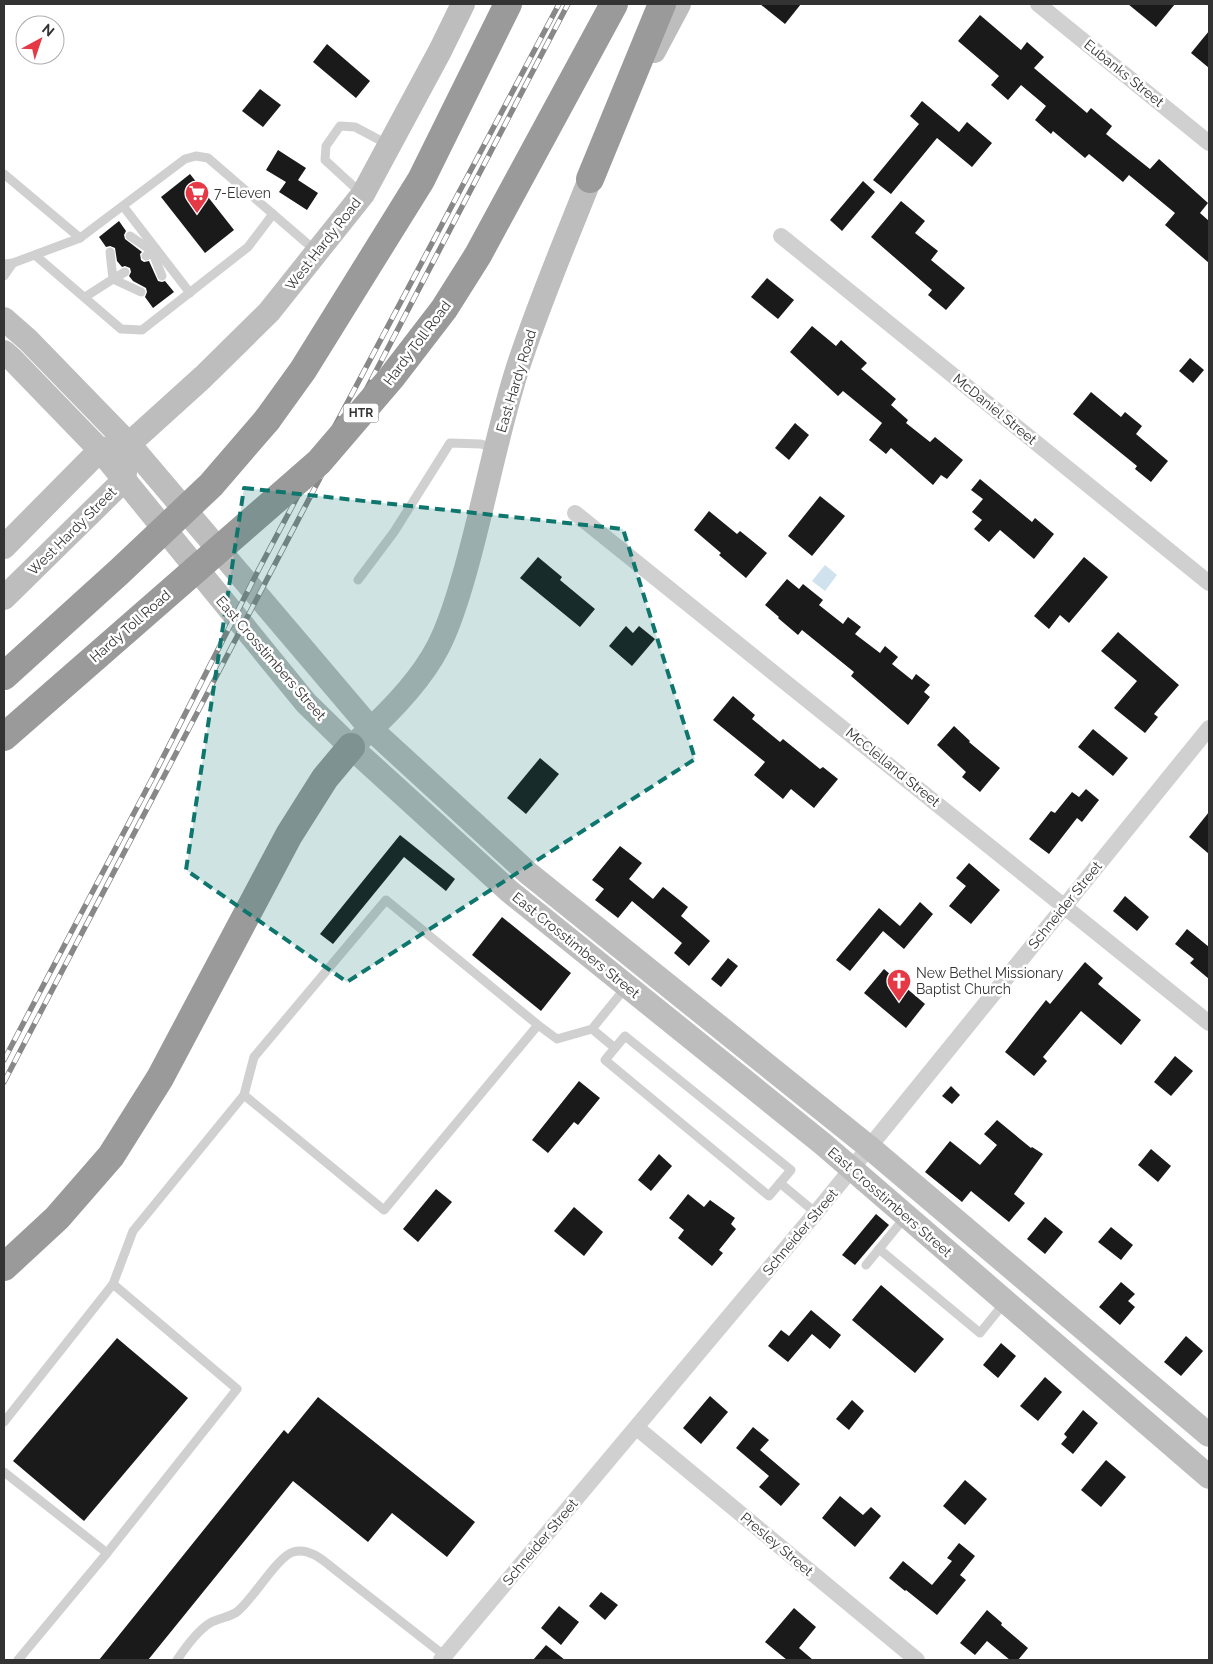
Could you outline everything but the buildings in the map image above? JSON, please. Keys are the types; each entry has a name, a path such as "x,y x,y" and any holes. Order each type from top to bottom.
{"highway":[{"path":"4,676 119,572 211,484 267,420 303,370 421,180 508,4"},
{"name":"Hardy Toll Road","path":"4,737 320,462 391,378 444,309 478,255 614,4"},
{"path":"590,179 662,4"},
{"path":"4,1267 57,1218 111,1156 160,1078 289,835 325,778 351,747"}],"main road":[{"name":"West Hardy Road","path":"128,444 203,377 258,324 362,194 440,51 463,4"},
{"name":"East Hardy Road","path":"351,747 371,729 414,683 438,647 456,602 469,559 517,371 538,312 590,179 679,4"},
{"name":"East Crosstimbers Street","path":"4,319 28,340 128,444 371,729 528,873 869,1147 1209,1436"},
{"name":"East Crosstimbers Street","path":"4,352 100,450 306,703 351,747 509,891 851,1169 1209,1477"},
{"path":"4,547 100,450 128,444"},
{"name":"West Hardy Street","path":"4,598 124,480 128,444"},
{"path":"509,891 528,873"},
{"path":"627,986 641,965"},
{"path":"1004,1300 1022,1276"}],"street":[{"name":"Eubanks Street","path":"1038,4 1209,143"},
{"name":"McDaniel Street","path":"781,236 1209,583"},
{"name":"McClelland Street","path":"575,513 1065,905 1209,1023"},
{"name":"Schneider Street","path":"443,1658 816,1213 1209,728"},
{"name":"Presley Street","path":"637,1428 917,1660"}],"lane":[{"path":"362,194 325,160 326,146 340,126 355,127 389,145"},
{"path":"4,276 8,264 80,238 185,159 196,156 208,158 317,252"},
{"path":"4,174 80,238"},
{"path":"123,206 151,252 162,276"},
{"path":"35,255 121,328 142,330 248,247 273,214"},
{"path":"130,236 151,252 190,293"},
{"path":"110,252 113,279"},
{"path":"85,297 125,272"},
{"path":"113,279 141,292"},
{"path":"358,580 394,532 450,443 482,444 496,449"},
{"path":"4,1422 113,1284 133,1230 244,1095 254,1057 386,900 538,1026 557,1039 592,1029 627,986"},
{"path":"244,1095 384,1210 538,1026"},
{"path":"592,1029 615,1048"},
{"path":"625,1036 791,1170 769,1196 605,1060 615,1048 625,1036"},
{"path":"780,1183 816,1213"},
{"path":"866,1264 906,1216"},
{"path":"879,1249 980,1333 1004,1300"},
{"path":"18,1660 107,1553 237,1389 113,1284"},
{"path":"4,1472 107,1553"},
{"path":"177,1660 189,1644 209,1624 237,1612 275,1567 292,1552 303,1551 317,1556 443,1658"}],"highlighted area":[{"path":"244,488 623,529 695,759 347,982 186,870"}],"water":[{"path":"825,565 837,575 825,591 812,581"}],"railway":[{"path":"4,1060 153,777 259,569 559,4"},
{"path":"4,1082 568,4"}],"place":[{"name":"7-Eleven","path":"197,214"},
{"name":"New Bethel Missionary Baptist Church","path":"899,1002"}]}
